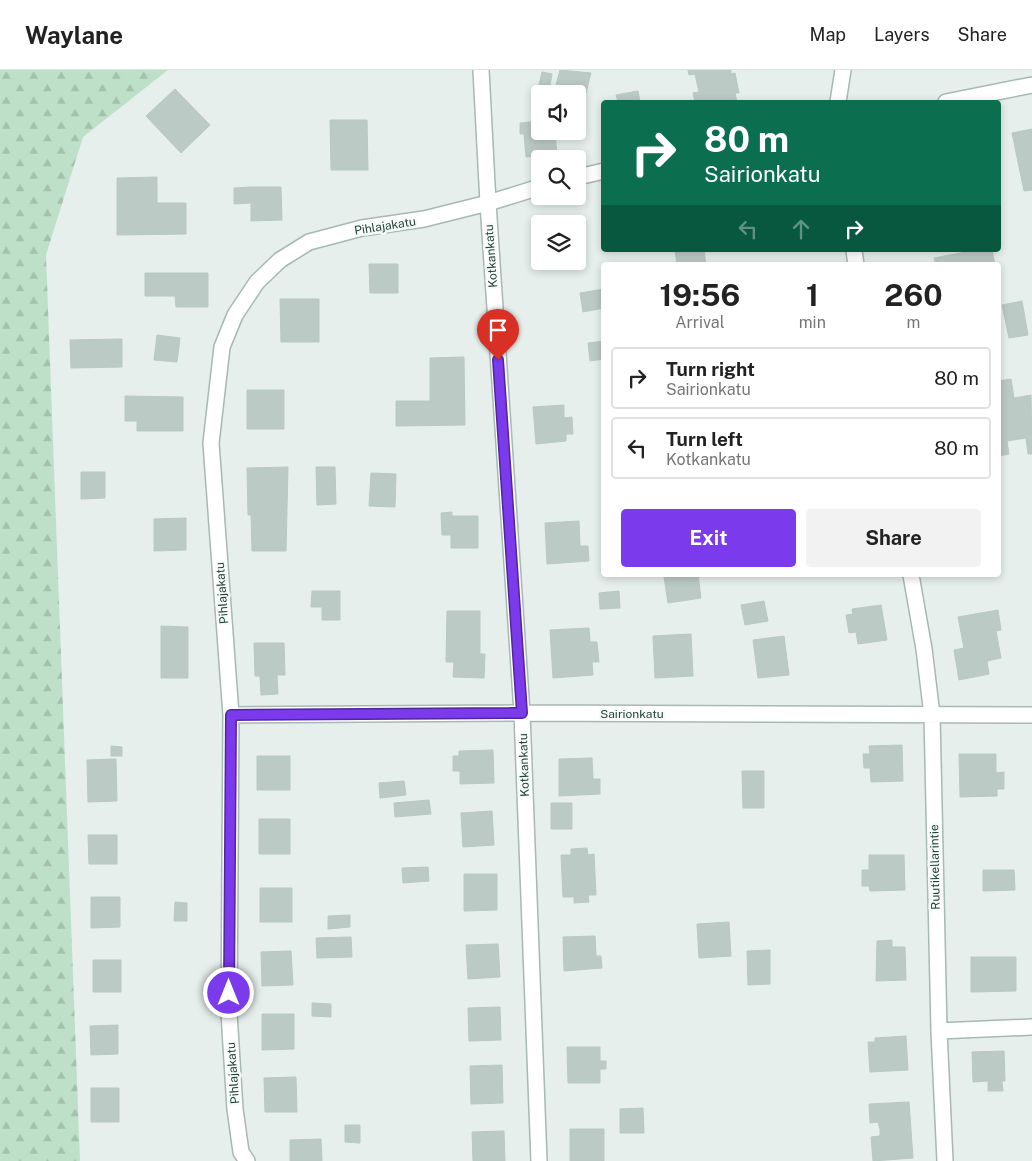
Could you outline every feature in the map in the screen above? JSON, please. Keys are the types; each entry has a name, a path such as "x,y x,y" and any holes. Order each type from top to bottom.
{"street":[{"name":"Kotkankatu","path":"481,70 522,713 539,1161"},
{"path":"838,100 843,70"},
{"path":"956,100 1032,84"},
{"path":"586,175 601,172"},
{"name":"Pihlajakatu","path":"247,1161 241,1152 229,1013 231,715 211,443 222,347 235,314 257,282 280,260 309,242 362,228 424,219 531,190"},
{"name":"Ruutikellarintie","path":"911,577 924,649 932,715 939,1031 945,1161"},
{"name":"Sairionkatu","path":"231,715 522,713 1032,715"},
{"path":"939,1031 1032,1028"}],"green space":[{"path":"0,70 168,70 83,137 46,255 80,1161 0,1161"}],"building":[{"path":"560,70 591,73 586,93 586,85 556,85"},
{"path":"688,70 731,70 731,74 735,73 739,93 735,93 737,100 695,100 693,93 699,92 695,74 689,75"},
{"path":"542,72 552,74 550,85 539,85"},
{"path":"175,89 210,125 181,153 146,116"},
{"path":"638,91 640,100 617,100 616,95"},
{"path":"330,120 367,120 368,170 331,170"},
{"path":"531,122 531,140 556,140 557,150 531,150 531,157 526,157 524,134 520,134 520,123"},
{"path":"1032,129 1032,190 1024,191 1012,133"},
{"path":"157,177 157,203 186,203 186,234 117,235 117,178"},
{"path":"281,187 282,220 251,221 251,203 234,204 234,188"},
{"path":"675,252 704,252 706,262 677,262"},
{"path":"966,252 992,252 994,262 935,262 934,258"},
{"path":"369,264 398,264 398,293 370,293"},
{"path":"145,273 208,273 208,307 176,307 175,296 145,296"},
{"path":"601,290 601,309 583,312 580,293"},
{"path":"280,299 319,299 319,342 281,342"},
{"path":"1022,301 1028,335 1009,338 1002,305"},
{"path":"157,335 180,338 177,362 154,360"},
{"path":"122,339 122,367 71,368 70,340"},
{"path":"601,341 601,359 590,361 588,343"},
{"path":"464,357 465,425 396,426 396,401 430,401 430,358"},
{"path":"1011,379 1014,398 1031,395 1032,454 1028,454 1026,438 1007,441 1009,454 1001,456 1001,381"},
{"path":"247,390 284,390 284,429 247,429"},
{"path":"125,396 183,397 183,431 137,431 137,421 125,421"},
{"path":"564,405 564,418 572,417 573,434 566,434 566,441 536,444 533,407"},
{"path":"288,467 286,551 252,551 251,515 248,515 247,468"},
{"path":"316,467 335,467 336,504 317,505"},
{"path":"81,472 105,472 105,498 81,499"},
{"path":"371,473 396,474 395,507 369,506"},
{"path":"452,512 452,516 478,516 478,548 451,548 451,535 442,535 441,513"},
{"path":"186,518 186,550 154,551 154,519"},
{"path":"579,521 580,546 588,546 589,561 547,564 545,523"},
{"path":"664,577 698,577 701,598 668,603"},
{"path":"312,591 340,591 340,620 322,620 322,607 311,607"},
{"path":"619,591 620,608 600,609 599,593"},
{"path":"764,601 768,621 745,625 741,605"},
{"path":"881,605 887,640 858,644 856,632 849,633 846,615 853,614 852,609"},
{"path":"998,610 1001,630 996,631 1001,658 987,661 989,674 959,680 954,650 964,648 958,617"},
{"path":"447,611 480,611 480,654 485,654 484,678 453,677 454,662 446,662"},
{"path":"161,626 188,627 188,678 161,678"},
{"path":"589,628 590,642 597,642 599,662 592,662 593,675 553,678 550,630"},
{"path":"691,634 693,676 655,678 653,636"},
{"path":"784,636 789,675 758,678 753,640"},
{"path":"254,643 284,643 285,675 277,675 278,694 261,695 260,676 255,676"},
{"path":"902,745 903,781 871,782 870,768 864,768 863,754 870,754 869,746"},
{"path":"111,746 122,747 122,756 111,756"},
{"path":"493,750 494,783 460,784 460,771 453,771 453,756 459,756 459,751"},
{"path":"959,754 996,754 996,773 1004,772 1004,789 997,789 997,796 960,797"},
{"path":"257,756 290,756 290,790 257,790"},
{"path":"592,758 593,779 600,779 600,794 559,796 559,759"},
{"path":"116,759 117,801 88,802 87,760"},
{"path":"742,771 764,771 764,808 743,808"},
{"path":"404,781 406,795 380,798 379,783"},
{"path":"429,800 431,814 395,817 394,803"},
{"path":"551,803 572,803 572,829 551,829"},
{"path":"492,811 494,845 463,847 461,813"},
{"path":"259,819 290,819 290,854 259,854"},
{"path":"88,835 117,835 117,864 89,864"},
{"path":"587,848 588,855 594,854 596,895 588,895 589,902 574,903 574,897 563,897 561,855 571,855 571,849"},
{"path":"869,855 904,855 905,890 870,891 869,886 862,886 862,870 869,870"},
{"path":"428,867 429,881 403,883 402,868"},
{"path":"983,870 1014,870 1015,890 983,891"},
{"path":"464,874 497,874 497,910 464,911"},
{"path":"260,888 292,888 292,922 260,922"},
{"path":"91,897 120,897 120,927 91,928"},
{"path":"175,902 187,903 187,921 174,921"},
{"path":"350,915 350,927 328,929 328,916"},
{"path":"729,922 731,956 699,958 697,924"},
{"path":"595,936 596,956 601,956 602,968 564,971 563,937"},
{"path":"351,937 352,957 317,958 316,938"},
{"path":"892,940 892,947 905,947 906,980 876,981 877,941"},
{"path":"498,944 500,977 468,979 466,945"},
{"path":"770,950 770,984 748,985 747,951"},
{"path":"291,951 293,985 262,986 261,952"},
{"path":"971,957 1016,957 1016,991 971,992"},
{"path":"93,960 121,960 121,992 93,992"},
{"path":"312,1003 331,1004 331,1017 312,1016"},
{"path":"500,1007 501,1040 469,1041 468,1008"},
{"path":"262,1014 294,1014 294,1049 262,1050"},
{"path":"118,1025 118,1054 91,1055 90,1026"},
{"path":"906,1036 908,1070 870,1072 868,1042 875,1042 875,1038"},
{"path":"567,1047 600,1047 600,1061 606,1061 606,1069 600,1069 600,1083 568,1083"},
{"path":"1004,1051 1005,1081 1002,1081 1003,1091 988,1091 988,1081 973,1082 972,1052"},
{"path":"502,1065 503,1103 471,1104 470,1066"},
{"path":"296,1077 297,1112 265,1112 264,1078"},
{"path":"91,1088 119,1088 119,1122 91,1122"},
{"path":"909,1102 913,1158 873,1161 871,1137 880,1136 880,1129 878,1122 870,1123 869,1104"},
{"path":"643,1108 644,1133 620,1133 620,1109"},
{"path":"345,1125 360,1125 360,1143 345,1142"},
{"path":"570,1129 604,1129 604,1161 570,1161"},
{"path":"504,1131 505,1161 473,1161 472,1132"},
{"path":"321,1139 322,1161 290,1161 290,1140"}],"route":[{"path":"229,993 231,715 522,713 498,360"}]}
